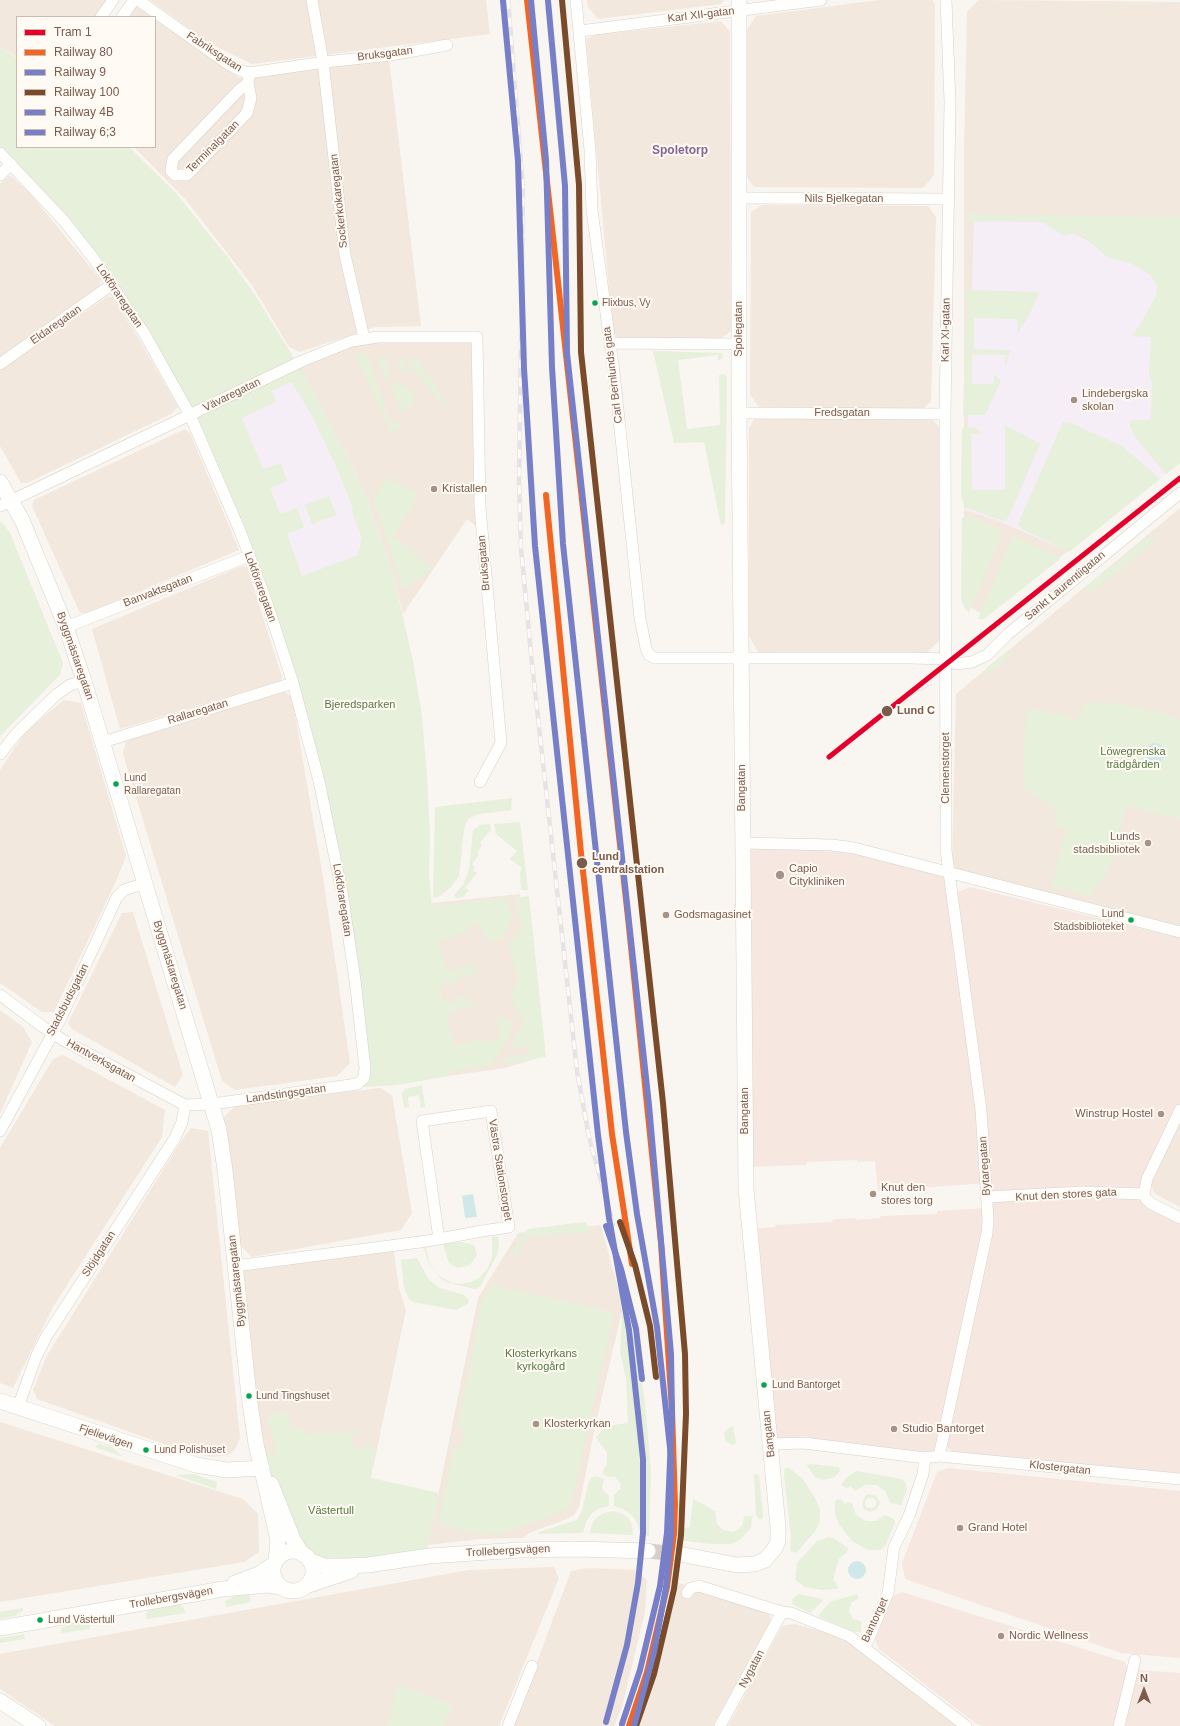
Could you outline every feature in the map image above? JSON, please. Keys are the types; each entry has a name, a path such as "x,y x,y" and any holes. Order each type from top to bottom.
{"street":[{"path":"102,16 113,0"},
{"path":"123,16 134,0"},
{"name":"Fabriksgatan","path":"138,0 249,78 323,62"},
{"name":"Sockerkokaregatan","path":"312,0 323,62 346,255 364,338"},
{"name":"Carl Bernlunds gata","path":"576,0 590,150 592,210 610,343 640,618 647,652 655,658 742,657"},
{"name":"Karl XII-gatan","path":"580,31 739,5 821,0"},
{"name":"Karl XI-gatan","path":"946,0 950,102 945,414 944,634 946,659"},
{"name":"Spolegatan","path":"739,5 738,198 742,657"},
{"name":"Bruksgatan","path":"323,62 392,55 447,45"},
{"name":"Terminalgatan","path":"249,78 251,98 247,113 187,175 175,175 171,171 173,159 249,78"},
{"name":"Lokföraregatan","path":"0,153 64,221 94,259 144,333 190,415 249,556 293,683 319,781 342,892 355,980 365,1068 364,1078 359,1083"},
{"path":"0,175 11,164"},
{"name":"Nils Bjelkegatan","path":"738,198 949,199"},
{"name":"Eldaregatan","path":"0,364 111,285"},
{"name":"Bruksgatan","path":"477,337 481,525 501,743 480,782"},
{"name":"Vävaregatan","path":"6,503 319,354 364,338 477,337"},
{"path":"610,343 739,344"},
{"name":"Fredsgatan","path":"739,413 945,414"},
{"name":"Byggmästaregatan","path":"0,482 6,503 22,520 66,627 146,883 219,1130 236,1266 250,1403 262,1468 278,1540 275,1562"},
{"name":"Sankt Laurentiigatan","path":"946,659 956,664 972,662 987,655 1008,634 1180,493"},
{"name":"Banvaktsgatan","path":"66,627 249,556"},
{"path":"742,657 946,659"},
{"name":"Bangatan","path":"679,1554 737,1565 756,1564 765,1560 775,1548 778,1541 777,1514 746,1190 742,657"},
{"name":"Clemenstorget","path":"946,659 946,850 949,873"},
{"path":"0,754 16,734 56,695 70,685 84,681"},
{"name":"Rallaregatan","path":"103,742 293,683"},
{"path":"744,843 846,846 1180,932"},
{"name":"Bytaregatan","path":"939,1456 987,1233 988,1197 980,1110 949,873"},
{"name":"Stadsbudsgatan","path":"0,1131 52,1033 117,897 124,890 146,883"},
{"name":"Hantverksgatan","path":"0,995 52,1033 174,1100 185,1104 212,1104"},
{"name":"Landstingsgatan","path":"212,1104 359,1083"},
{"name":"Slöjdgatan","path":"18,1407 36,1357 46,1337 176,1138 182,1122 185,1104"},
{"path":"1180,1110 1147,1179 1144,1194 1146,1199 1152,1204 1180,1218"},
{"name":"Västra Stationstorget","path":"236,1266 439,1239 509,1228 491,1111 422,1121 439,1239"},
{"name":"Knut den stores gata","path":"988,1197 1083,1192 1144,1194"},
{"name":"Fjelievägen","path":"0,1401 196,1465 222,1470 262,1468"},
{"path":"770,1444 804,1443 925,1458 939,1456"},
{"name":"Klostergatan","path":"939,1456 1180,1480"},
{"name":"Bantorget","path":"687,1593 691,1588 699,1586 782,1612 791,1613 836,1630 849,1636 865,1647 888,1593 894,1547 904,1529 919,1487 925,1458"},
{"name":"Byggmästaregatan","path":"262,1468 278,1499 293,1539 306,1557"},
{"name":"Trollebergsvägen","path":"306,1557 316,1564 332,1566 368,1565 429,1556 489,1551 575,1549 648,1551"},
{"path":"287,1552 306,1557 312,1574 306,1586 297,1590 283,1588 278,1585 273,1576 275,1562 287,1552"},
{"name":"Trollebergsvägen","path":"223,1589 239,1580 259,1574 275,1562"},
{"name":"Trollebergsvägen","path":"306,1586 368,1565"},
{"name":"Trollebergsvägen","path":"0,1628 223,1589 268,1585 283,1588"},
{"name":"Nygatan","path":"720,1726 782,1612"},
{"path":"865,1647 966,1726"},
{"path":"1119,1726 1135,1660"},
{"path":"508,1726 532,1666"},
{"path":"0,1701 38,1726"}],"shaded area":[{"path":"0,0 107,0 97,16 16,16 16,56 0,47"},
{"path":"127,0 150,16 116,16"},
{"path":"150,0 486,0 490,34 252,64 209,43"},
{"path":"587,0 724,0 721,4 598,19 588,7"},
{"path":"879,0 932,0 935,5 934,175 923,188 754,187 746,176 744,34 756,16"},
{"path":"979,0 1180,2 1180,462 986,616 964,604 964,150 967,11"},
{"path":"156,21 239,78 389,59 421,326 375,327 300,352 289,347 252,285 186,200 135,148 156,148"},
{"name":"Spoletorp","path":"721,21 730,32 731,331 721,338 620,340 613,332 586,39 595,35"},
{"path":"8,176 11,176 32,196 100,279 100,287 0,358 0,184"},
{"path":"762,205 928,206 936,217 931,401 923,409 759,407 750,395 751,212"},
{"name":"Lindebergska skolan","path":"974,221 1046,222 1173,278 1160,332 1180,463 1069,552 999,521 965,510"},
{"path":"108,296 112,297 139,339 178,407 171,414 27,483 21,483 0,446 0,371"},
{"name":"Kristallen","path":"477,337 482,531 467,519 403,614 394,578 367,500 347,455 297,364 352,341"},
{"path":"291,382 311,414 333,460 369,548 324,655 218,416"},
{"path":"755,418 932,419 939,427 940,640 925,654 758,652 749,636 749,428"},
{"path":"185,429 190,433 239,550 87,613 80,613 32,506 34,500"},
{"path":"1180,508 1180,927 961,872 952,864 956,694"},
{"path":"242,566 247,567 282,677 280,681 120,729 92,629"},
{"path":"284,692 292,697 323,877 350,1063 337,1076 235,1090 222,1081 123,754 126,741"},
{"path":"64,700 81,703 126,856 117,879 54,1012 42,1012 0,983 0,770 26,731"},
{"path":"743,843 832,845 949,873 987,1183 878,1191 875,1161 857,1162 857,1160 807,1162 806,1165 746,1167"},
{"path":"970,887 1180,938 1180,1111 1145,1187 1155,1200 1180,1215 1180,1476 955,1454 945,1445 992,1222 956,893"},
{"path":"520,894 535,1059 505,1068 449,1076 432,916 432,903"},
{"path":"133,912 183,1075 175,1087 72,1029 68,1023 122,913"},
{"path":"0,1010 23,1027 32,1042 0,1114"},
{"path":"63,1055 165,1110 162,1137 53,1307 13,1388 0,1383 0,1148 53,1059"},
{"path":"380,1088 392,1095 412,1213 401,1230 252,1257 238,1243 223,1118 236,1105"},
{"path":"1180,1123 1180,1207 1155,1194 1151,1184"},
{"path":"191,1128 208,1131 240,1438 235,1450 228,1455 213,1457 189,1453 37,1399 33,1390 46,1357 178,1146"},
{"path":"988,1208 939,1456 777,1443 748,1229 775,1227 775,1225 832,1222 833,1219 855,1218 856,1220 880,1218 881,1216 937,1214 937,1211"},
{"name":"Klosterkyrkans kyrkogård","path":"601,1225 620,1296 622,1311 595,1427 579,1507 574,1515 567,1519 529,1533 523,1538 481,1539 428,1545 478,1298 518,1233"},
{"path":"393,1245 399,1288 406,1310 373,1468 258,1455 235,1266"},
{"path":"0,1422 243,1499 258,1514 259,1552 244,1562 0,1602"},
{"path":"948,1468 1180,1491 1180,1658 1121,1653 905,1579 902,1563 937,1472"},
{"path":"554,1567 559,1578 499,1726 55,1726 0,1689 0,1654 469,1570"},
{"path":"588,1568 638,1570 647,1581 645,1612 622,1707 614,1726 513,1726 571,1571"},
{"path":"679,1583 769,1614 772,1623 713,1726 637,1726 653,1683"},
{"path":"902,1592 1125,1662 1129,1670 1116,1726 983,1726 975,1723 879,1649 875,1640 891,1597"},
{"path":"795,1624 845,1638 960,1726 728,1726 782,1626"},
{"path":"1139,1670 1180,1673 1180,1726 1123,1726 1135,1673"}],"green space":[{"name":"Bjeredsparken","path":"0,47 16,57 16,148 130,148 175,192 230,260 255,295 304,374 347,455 367,500 394,578 413,661 422,716 427,776 430,836 429,873 432,906 506,898 513,919 501,939 491,941 485,936 481,923 467,927 468,932 438,940 447,972 476,964 477,969 470,979 462,973 455,984 446,981 440,991 441,997 453,1005 457,996 473,1002 474,1006 446,1014 454,1046 484,1039 485,1043 500,1039 497,1018 501,1017 512,1023 512,1029 492,1065 449,1072 449,1076 397,1085 363,1087 359,1083 362,1081 355,980 293,683 215,471 111,285 0,153","holes":["291,382 311,414 333,460 353,508 351,509 362,538 358,555 302,576 287,534 304,527 303,524 297,508 280,514 270,488 287,481 281,463 263,469 242,418 276,402 272,391"]},
{"path":"967,214 1180,217 1180,463 1166,474 1134,436 1130,426 1130,420 1151,420 1152,382 1149,375 1151,337 1132,336 1156,296 1157,285 1150,275 1133,264 1107,257 1079,232 1064,236 1039,220 967,222"},
{"path":"967,290 1040,292 1028,317 1018,332 1017,319 974,318 974,349 1011,350 1005,366 1005,355 972,355 972,384 994,384 994,374 1001,381 985,415 963,415"},
{"path":"653,351 722,353 723,357 718,361 718,355 678,360 687,429 720,425 719,375 724,374 727,377 725,523 721,525 704,442 674,443"},
{"path":"367,352 388,417 394,423 401,424 402,426 391,433 355,355"},
{"path":"377,358 387,358 387,369 390,377 385,381"},
{"path":"417,359 420,361 445,401 447,410 407,361 403,364 411,376 398,368 398,364 401,360"},
{"path":"396,382 413,391 415,395 413,404 402,412 391,386"},
{"path":"1063,422 1071,423 1122,446 1160,479 1069,552 1022,529 1018,524"},
{"path":"1005,425 1040,444 1008,518 1004,521 964,507 961,493 962,429 966,427 976,428 982,434 971,434 972,490 1005,490"},
{"path":"387,477 420,495 393,536 432,568 428,573 406,588 401,586 391,551 373,499"},
{"path":"329,496 336,515 312,524 305,505"},
{"path":"968,517 998,529 1001,536 969,612 965,609 961,599 962,518"},
{"path":"0,522 4,524 10,533 63,663 60,675 0,736"},
{"path":"1150,535 1155,542 1090,594 1085,587"},
{"path":"1013,536 1058,556 1060,559 984,619 978,619"},
{"path":"1008,651 1012,656 988,675 987,667"},
{"name":"Löwegrenska trädgården","path":"1098,702 1110,705 1111,702 1167,714 1180,722 1180,819 1126,806 1111,866 1091,896 1052,886 1066,828 1054,825 1057,810 1024,788 1024,736 1028,708 1078,719 1083,704"},
{"path":"512,798 511,810 479,814 468,819 464,829 459,876 451,887 440,896 433,898 435,807"},
{"path":"520,822 528,890 521,890 520,871 522,868 510,859 517,851 496,834 494,824"},
{"path":"490,824 491,830 480,843 482,845 477,853 479,855 472,864 475,868 473,870 477,873 465,888 469,890 463,897 456,898 454,895 463,885 469,870 473,830 480,825"},
{"path":"529,896 546,1057 502,1064 505,1058 530,1054 529,1046 511,1048 520,1028 524,1026 520,1011 516,1012 511,995 518,981 508,940 511,941 523,926 515,898"},
{"path":"422,1085 425,1107 421,1108 419,1095 408,1097 409,1107 404,1108 402,1094 405,1089"},
{"path":"585,1222 592,1231 530,1236 520,1247 517,1257 513,1257 511,1254 519,1237 528,1229"},
{"path":"498,1236 499,1246 497,1255 480,1287 475,1289 448,1283 441,1279 428,1262 424,1247 426,1246 429,1262 438,1275 452,1283 462,1284 479,1278 488,1268 492,1257 492,1237"},
{"path":"460,1242 474,1245 477,1255 470,1265 458,1268 449,1263 443,1244"},
{"path":"417,1258 429,1280 440,1288 464,1295 469,1300 469,1303 456,1310 413,1302 409,1299 404,1288 401,1260"},
{"name":"Klosterkyrkans kyrkogård","path":"494,1282 495,1286 614,1312 570,1508 500,1534 494,1532 489,1535 443,1526 439,1520 454,1447 460,1447 463,1444 463,1428 458,1426 482,1300"},
{"path":"622,1311 636,1344 645,1402 651,1474 649,1536 640,1535 638,1525 632,1515 623,1509 614,1506 614,1495 620,1489 621,1484 615,1477 608,1477 602,1473 607,1463 607,1453 596,1437 606,1426 628,1423 626,1378 620,1352"},
{"name":"Västertull","path":"289,1412 291,1429 304,1428 305,1435 334,1432 335,1434 358,1430 359,1434 353,1435 354,1448 375,1446 371,1478 439,1493 428,1545 429,1556 368,1565 312,1570 312,1566 296,1552 290,1552 258,1455 276,1454 267,1415"},
{"path":"733,1426 736,1443 733,1445 726,1442 724,1434 726,1430"},
{"path":"99,1444 112,1447 123,1457 95,1447"},
{"path":"811,1464 839,1467 840,1471 835,1477 823,1480 815,1477 807,1466"},
{"path":"785,1468 789,1468 803,1479 820,1509 820,1520 816,1530 796,1553 791,1551 790,1548 791,1536 784,1475"},
{"path":"857,1471 901,1479 905,1482 907,1489 901,1505 890,1503 885,1491 877,1485 865,1485 855,1491 851,1486 847,1488 841,1485 847,1477"},
{"path":"193,1474 217,1482 216,1489 176,1475"},
{"path":"754,1474 759,1475 763,1514 762,1519 759,1519 756,1515"},
{"path":"596,1476 604,1479 602,1487 604,1492 609,1495 609,1506 598,1509 592,1513 586,1522 583,1533 537,1534 539,1532 577,1520 582,1511 588,1484 591,1478"},
{"path":"869,1494 876,1496 880,1503 877,1509 870,1512 864,1509 862,1503 865,1496","holes":["869,1498 873,1498 876,1501 876,1505 873,1508 867,1508 865,1501"]},
{"path":"693,1499 715,1511 717,1524 723,1530 733,1532 738,1530 743,1524 744,1516 752,1516 751,1528 740,1540 731,1544 710,1544 679,1540 681,1529 690,1527"},
{"path":"838,1499 842,1500 844,1504 848,1502 852,1503 856,1515 866,1521 876,1521 885,1515 894,1519 895,1523 885,1546 880,1550 868,1550 852,1541 839,1524 835,1514 835,1501"},
{"path":"613,1511 621,1513 628,1518 632,1525 633,1535 590,1533 592,1524 597,1517 604,1513"},
{"path":"829,1537 835,1539 848,1548 847,1552 839,1559 833,1579 838,1587 837,1589 822,1590 805,1587 795,1580 797,1563 817,1541"},
{"path":"249,1593 251,1602 226,1607 225,1601 238,1594"},
{"path":"799,1594 822,1599 823,1601 810,1613 792,1604 793,1598"},
{"path":"857,1594 859,1598 851,1603 849,1611 853,1619 861,1621 861,1632 855,1632 818,1616 830,1602"},
{"path":"179,1605 184,1608 185,1613 147,1619 146,1614 150,1609"},
{"path":"23,1608 23,1611 14,1616 0,1619 0,1612"},
{"path":"85,1621 90,1624 90,1629 62,1633 61,1628 76,1622"},
{"path":"24,1634 25,1639 0,1643 0,1638"},
{"path":"397,1684 453,1705 443,1726 388,1726"}],"water":[{"path":"1155,743 1162,746 1165,753 1162,760 1155,763 1148,760 1145,753 1148,746"},
{"path":"473,1194 477,1217 465,1218 462,1196"},
{"path":"853,1561 861,1561 866,1566 864,1577 861,1579 853,1579 848,1574 848,1566"}],"tunnel":[{"path":"648,1551 679,1554"}],"tram line":[{"name":"1","path":"829,757 1180,478"},
{"path":"897,703 932,684"}],"railway":[{"path":"508,0 523,188 519,482 521,548 531,654 577,1071 589,1137 613,1224"}],"rail line":[{"name":"80","path":"527,0 629,927 661,1243 672,1410 675,1505 674,1534 667,1587 647,1672 629,1726"},
{"name":"6;3","path":"531,0 546,160 552,367 563,544 626,1132 637,1214 657,1327 671,1457 671,1534 666,1587 654,1652 634,1726"},
{"name":"100","path":"562,0 579,185 581,352 663,1103 685,1354 686,1414 681,1535 674,1589 654,1674 636,1726"},
{"name":"4B","path":"503,1 518,161 524,368 535,546 598,1135 609,1218 629,1330 643,1459 643,1533 638,1583 627,1645 606,1722"},
{"name":"9","path":"548,1 565,186 567,353 649,1105 671,1354 672,1414 667,1533 660,1586 640,1670 622,1724"},
{"name":"80","path":"546,495 581,853 612,1134 632,1264"},
{"name":"100","path":"620,1222 635,1265 650,1326 656,1377"},
{"name":"9","path":"606,1226 621,1269 636,1329 642,1379"}],"place":[{"name":"Flixbus, Vy","path":"595,303"},
{"name":"Lindebergska skolan","path":"1074,400"},
{"name":"Kristallen","path":"434,489"},
{"name":"Lund C","path":"887,711"},
{"name":"Lund Rallaregatan","path":"116,784"},
{"name":"Lunds stadsbibliotek","path":"1148,843"},
{"name":"Lund centralstation","path":"582,863"},
{"name":"Capio Citykliniken","path":"780,875"},
{"name":"Godsmagasinet","path":"666,915"},
{"name":"Lund Stadsbiblioteket","path":"1131,920"},
{"name":"Winstrup Hostel","path":"1161,1114"},
{"name":"Knut den stores torg","path":"873,1194"},
{"name":"Lund Bantorget","path":"764,1385"},
{"name":"Lund Tingshuset","path":"249,1396"},
{"name":"Klosterkyrkan","path":"536,1424"},
{"name":"Studio Bantorget","path":"894,1429"},
{"name":"Lund Polishuset","path":"146,1450"},
{"name":"Grand Hotel","path":"960,1528"},
{"name":"Lund Västertull","path":"40,1620"},
{"name":"Nordic Wellness","path":"1001,1636"}],"district":[{"name":"Spoletorp","path":"680,151"}]}
